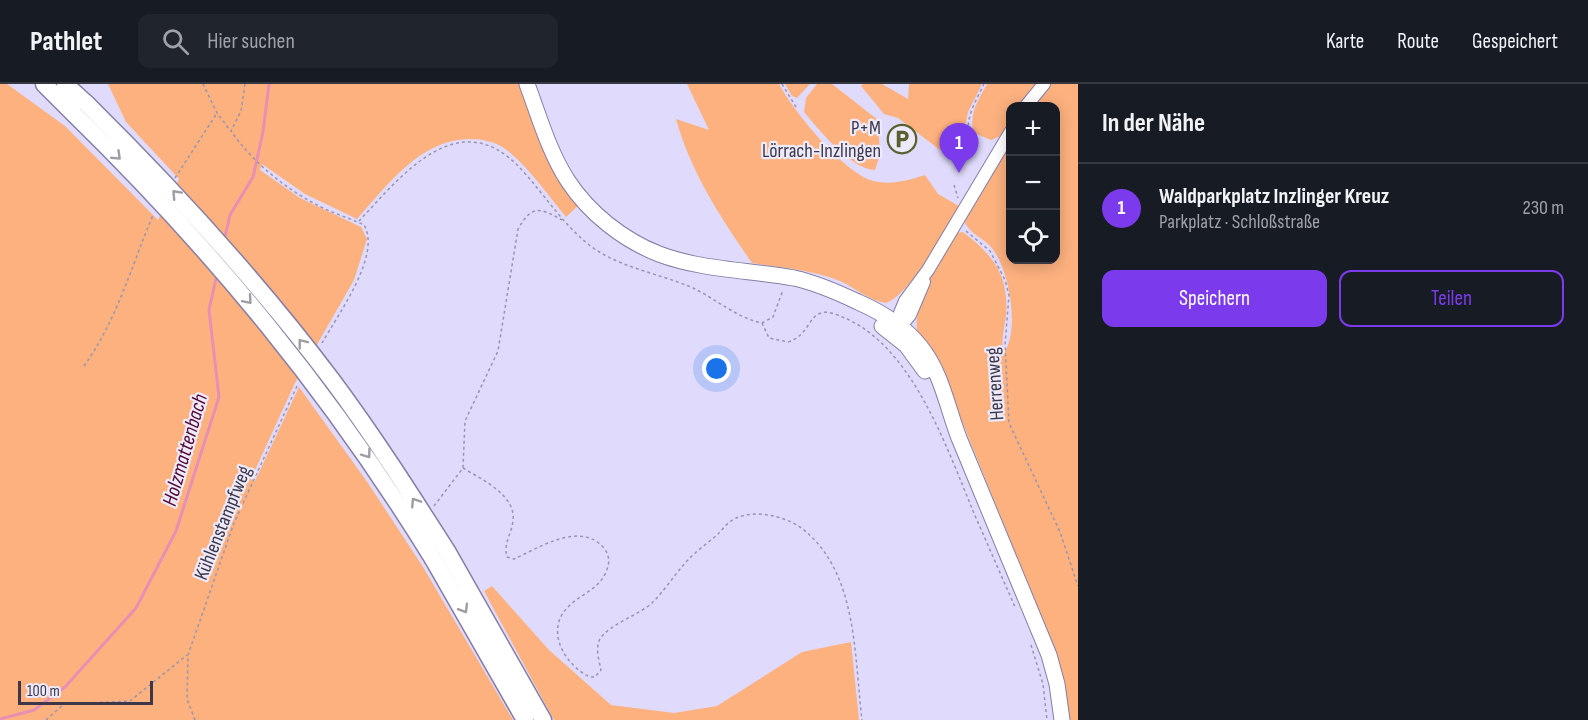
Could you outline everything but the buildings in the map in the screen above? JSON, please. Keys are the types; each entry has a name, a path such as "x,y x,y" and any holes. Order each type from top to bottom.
{"highway":[{"path":"44,84 81,110"},
{"path":"65,84 81,110 256,309 321,390 440,555 543,720"},
{"path":"440,555 525,720"}],"main road":[{"path":"527,84 557,163 584,201 621,234 660,254 680,260 787,277 820,285 876,310 900,327 928,358 940,380 946,404 1049,654 1057,684 1062,720"},
{"path":"855,300 867,314 906,345"},
{"path":"900,327 906,345 946,404"}],"street":[{"path":"1029,102 1044,84"},
{"path":"900,327 900,313 905,302 928,270 1006,139"},
{"path":"900,327 910,315 928,270"},
{"path":"876,310 888,309 905,302"}],"path":[{"path":"202,84 217,113 255,161 303,196 364,225 369,233 368,252 356,282 320,346"},
{"path":"231,130 246,95 245,84"},
{"path":"782,84 796,107"},
{"path":"974,142 969,138 968,129 971,111 984,84"},
{"path":"175,178 217,113"},
{"path":"358,222 407,170 433,151 456,144 477,143 506,153 563,220 590,246 627,265 693,288 751,321 762,323 773,317 787,277"},
{"path":"84,366 97,348 121,301 158,207"},
{"path":"434,506 463,468 465,421 498,351 518,229 529,212 536,209 547,211 563,220"},
{"name":"Herrenweg","path":"955,224 977,238 990,251 1005,280 1009,295 1005,345 1009,423 1060,532 1078,586"},
{"path":"762,323 769,338 788,342 806,331 813,318 822,312 834,314 852,322 884,345 905,370 923,400 951,458 1019,616"},
{"name":"Kühlenstampfweg","path":"195,720 187,699 188,655 234,523 299,382"},
{"path":"463,468 497,489 508,503 514,519 507,541 507,557 514,559 540,545 577,536 589,537 607,552 609,562 600,582 568,606 561,616 558,630 558,644 562,653 590,677 595,677 601,670 598,642 603,634 639,614 688,560 731,520 750,515 770,514 800,527 830,560 842,584 851,625 862,720"},
{"path":"1029,638 1043,684 1047,720"},
{"path":"45,720 64,704 130,701 188,655"}],"shaded area":[{"path":"0,84 7,84 65,126 158,220 179,179 126,122 108,84 521,84 581,203 566,217 516,158 499,145 485,140 451,141 420,156 393,179 357,219 305,194 262,164 260,170 300,198 361,227 367,239 354,280 295,383 251,479 255,481 299,387 368,483 423,567 513,720 0,720"},
{"path":"687,84 779,84 795,109 819,138 858,174 884,183 904,181 925,175 938,194 959,206 936,245 906,288 886,303 874,300 840,281 819,274 752,263 708,194 682,139 676,119 709,130"},
{"path":"785,84 810,84 797,98 792,96"},
{"path":"817,84 832,84 878,120 880,155 875,170 866,168 846,156 804,112 806,98"},
{"path":"863,84 882,84 908,99 909,84 982,84 968,112 963,137 951,152 940,150 898,118 884,114 861,86"},
{"path":"987,84 1078,84 1078,720 1069,720 1063,679 1054,648 946,382 918,336 918,310 928,283 956,233 963,232 991,258 1002,278 1006,302 1003,354 1008,344 1012,316 1003,269 991,247 969,229 964,221 1006,147 1006,264 1060,264 1060,102 1006,102 1006,138 1001,136 991,140 974,133 972,120"},
{"path":"492,586 549,650 611,705 674,713 717,706 802,652 851,642 859,720 554,720 484,591"}],"waterway":[{"name":"Holzmattenbach","path":"224,241 230,215 253,177 263,132 269,84"},
{"name":"Holzmattenbach","path":"0,719 34,710 65,687 136,608 176,531 219,397 209,310 217,274"}],"place":[{"name":"P+M Lörrach-Inzlingen","path":"902,139"},
{"name":"Waldparkplatz Inzlinger Kreuz","path":"959,173"}]}
